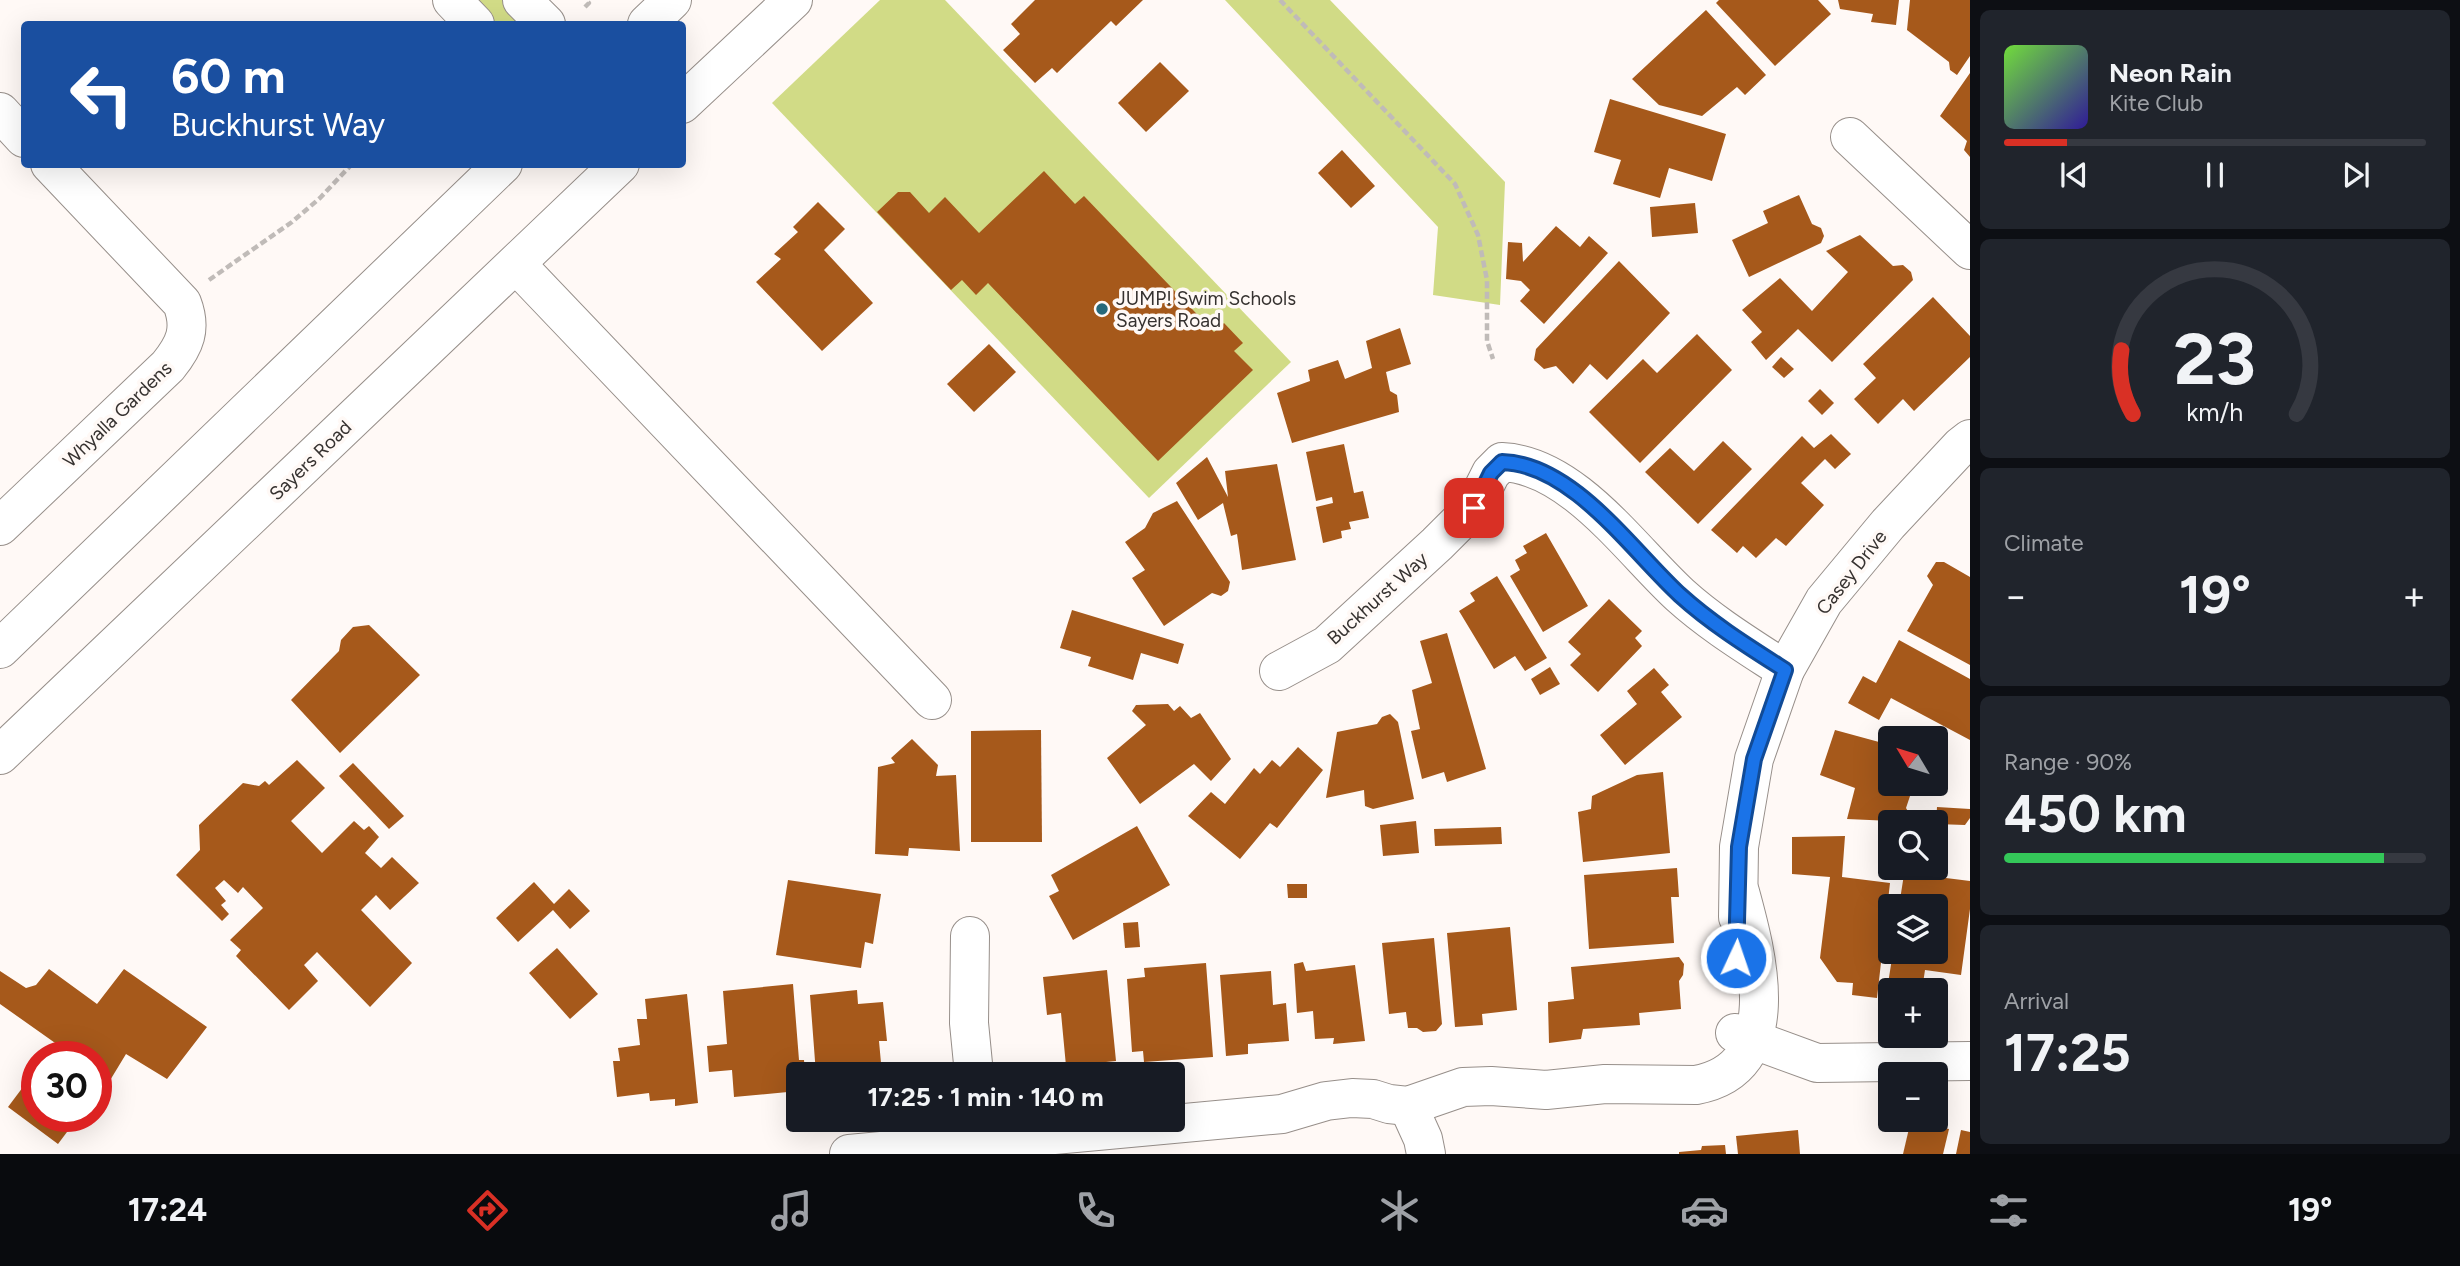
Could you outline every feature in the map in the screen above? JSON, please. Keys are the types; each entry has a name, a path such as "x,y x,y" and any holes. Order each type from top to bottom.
{"street":[{"path":"452,0 472,21"},
{"path":"522,0 543,21"},
{"path":"650,21 672,0"},
{"path":"686,100 793,0"},
{"path":"0,113 21,135"},
{"path":"1850,137 1970,250"},
{"name":"Whyalla Gardens","path":"0,526 168,366 180,352 188,330 182,303 54,168"},
{"path":"0,649 499,168"},
{"name":"Sayers Road","path":"0,755 616,168"},
{"path":"516,264 932,700"},
{"name":"Casey Drive","path":"1745,1036 1740,1018 1736,958 1740,892 1739,847 1754,759 1785,670 1824,601 1888,524 1970,439"},
{"name":"Buckhurst Way","path":"1279,671 1327,645 1437,544 1474,508 1491,473 1502,462 1520,463 1564,484 1606,520 1681,595 1730,634 1785,670"},
{"path":"970,936 969,1023 973,1062"},
{"path":"1185,1119 1282,1114 1362,1121 1414,1135 1463,1087 1546,1090 1605,1084 1711,1060 1745,1036 1817,1063 1970,1061"},
{"path":"849,1154 972,1132"}],"path":[{"path":"585,7 589,3 586,0"},
{"path":"1280,0 1455,184 1478,236 1487,280 1488,341 1493,359"}],"green space":[{"path":"466,0 509,0 529,21 486,21"},
{"path":"880,0 945,0 1291,362 1149,498 772,103"},
{"path":"1225,0 1330,0 1505,182 1500,305 1433,295 1438,227"}],"building":[{"path":"1035,0 1143,0 1116,26 1111,21 1057,73 1052,68 1035,83 1003,50 1020,34 1011,24"},
{"path":"1719,0 1818,0 1831,14 1775,66 1716,3"},
{"path":"1838,0 1899,0 1896,25 1871,22 1873,14 1840,9"},
{"path":"1910,0 1970,0 1970,56 1957,75 1950,70 1949,62 1907,30"},
{"path":"1706,10 1766,75 1745,95 1737,87 1702,116 1659,105 1632,79"},
{"path":"1160,62 1189,91 1146,132 1118,103"},
{"path":"1970,73 1970,157 1964,150 1967,141 1940,116"},
{"path":"1610,99 1726,134 1712,181 1669,168 1660,198 1613,184 1621,160 1594,152"},
{"path":"1342,150 1375,186 1351,208 1318,173"},
{"name":"JUMP! Swim Schools Sayers Road","path":"1044,171 1075,204 1084,196 1214,332 1224,323 1243,343 1234,351 1253,370 1158,461 988,283 976,295 962,280 951,290 877,212 898,192 910,192 929,213 945,197 979,233"},
{"path":"1799,195 1812,224 1821,228 1824,236 1821,243 1749,277 1732,240 1768,223 1763,211"},
{"path":"818,202 845,229 824,250 873,303 822,351 756,282 781,259 774,254 798,232 793,227"},
{"path":"1695,203 1698,233 1652,237 1650,207"},
{"path":"1556,226 1580,247 1589,236 1608,253 1544,324 1520,301 1530,290 1521,281 1506,279 1508,242 1522,243 1523,262"},
{"path":"1860,235 1893,266 1903,265 1911,272 1913,280 1832,362 1798,329 1766,360 1751,342 1762,332 1742,310 1780,278 1812,311 1848,272 1826,251"},
{"path":"1619,261 1670,313 1607,380 1590,364 1573,384 1556,366 1544,369 1534,360 1536,349"},
{"path":"1933,297 1970,336 1970,357 1914,411 1903,399 1878,424 1854,399 1876,378 1863,364"},
{"path":"1400,328 1411,364 1386,372 1390,391 1397,395 1399,412 1292,443 1277,393 1310,381 1308,370 1338,360 1345,379 1372,368 1366,341"},
{"path":"1697,334 1732,370 1640,463 1589,412 1643,359 1657,373"},
{"path":"989,344 1016,372 974,412 947,384"},
{"path":"1781,357 1794,369 1784,378 1772,367"},
{"path":"1820,389 1834,403 1822,415 1808,401"},
{"path":"1831,434 1851,454 1835,469 1825,459 1801,483 1824,505 1786,546 1776,538 1756,558 1743,546 1737,553 1711,530 1802,436 1814,448"},
{"path":"1723,441 1752,469 1698,524 1645,472 1670,448 1694,471"},
{"path":"1344,444 1354,493 1363,491 1369,518 1349,522 1351,529 1341,531 1342,538 1323,543 1316,507 1333,503 1332,497 1316,501 1306,452"},
{"path":"1207,457 1228,497 1225,471 1277,464 1296,560 1242,570 1237,534 1231,536 1223,503 1198,520 1176,483"},
{"path":"1177,501 1230,582 1228,591 1221,596 1212,593 1164,626 1132,578 1145,570 1125,542 1145,528 1153,513"},
{"path":"1546,533 1588,606 1543,632 1510,576 1520,570 1515,560 1527,553 1523,546"},
{"path":"1936,562 1944,562 1970,577 1970,665 1907,631 1933,585 1927,576"},
{"path":"1497,576 1547,658 1525,671 1515,656 1494,669 1459,611 1475,601 1470,593"},
{"path":"1609,599 1642,631 1635,638 1642,646 1598,692 1570,665 1581,654 1568,642"},
{"path":"1072,610 1184,644 1178,664 1141,653 1133,680 1088,666 1091,657 1060,648"},
{"path":"369,625 420,675 340,753 291,700 339,651 341,640 353,627"},
{"path":"1447,633 1486,769 1447,782 1444,772 1422,779 1411,731 1420,729 1412,690 1432,683 1420,641"},
{"path":"1899,640 1970,679 1970,740 1891,698 1879,720 1848,703 1863,676 1876,683"},
{"path":"1550,667 1560,684 1540,695 1531,679"},
{"path":"1654,668 1669,685 1661,692 1682,717 1625,765 1600,735 1637,704 1627,691"},
{"path":"1168,704 1174,711 1180,706 1191,718 1200,713 1231,759 1211,781 1194,764 1140,804 1107,758 1146,725 1132,711 1136,705"},
{"path":"1390,714 1398,722 1414,799 1373,809 1365,806 1364,790 1326,798 1337,732 1377,724 1382,717"},
{"path":"1041,730 1042,842 971,842 971,731"},
{"path":"1835,730 1878,742 1878,796 1910,796 1907,810 1878,810 1878,820 1847,819 1855,788 1820,775"},
{"path":"912,739 938,765 936,776 956,775 960,851 909,848 908,856 875,854 878,767 895,763 891,758"},
{"path":"1298,747 1323,770 1277,828 1270,823 1240,859 1188,816 1211,792 1225,804 1254,768 1260,774 1272,760 1280,767"},
{"path":"297,760 325,788 291,821 322,853 354,821 364,830 369,826 379,837 365,853 381,868 392,857 419,883 390,910 376,895 361,910 412,963 370,1007 317,952 304,965 318,981 289,1010 236,956 241,950 230,940 263,908 243,887 238,893 224,880 215,888 226,901 221,905 229,914 222,921 176,875 200,850 199,825 243,783 259,786 265,781 269,785"},
{"path":"353,763 404,816 389,829 339,776"},
{"path":"1663,772 1670,853 1583,862 1578,812 1591,809 1592,796 1637,775"},
{"path":"1937,807 1970,809 1970,818 1965,825 1948,824 1948,810 1937,810"},
{"path":"1416,821 1419,853 1383,856 1380,825"},
{"path":"1137,826 1170,885 1073,940 1049,896 1059,891 1051,875"},
{"path":"1501,827 1502,844 1435,846 1434,829"},
{"path":"1845,836 1842,877 1890,883 1889,894 1878,894 1878,964 1881,964 1877,998 1852,995 1853,983 1837,982 1820,958 1830,877 1792,874 1792,837"},
{"path":"1677,868 1679,897 1671,897 1674,943 1589,949 1584,875"},
{"path":"1948,878 1970,881 1970,909 1961,975 1925,970 1924,978 1889,978 1891,964 1948,964 1948,894 1901,894 1903,880"},
{"path":"788,880 881,894 873,944 865,942 861,968 776,955"},
{"path":"534,882 554,904 569,889 590,911 570,929 553,910 518,942 496,918"},
{"path":"1287,884 1307,884 1307,898 1288,898"},
{"path":"1138,922 1140,947 1125,948 1123,923"},
{"path":"1510,927 1517,1010 1482,1014 1483,1025 1455,1027 1447,933"},
{"path":"1434,938 1442,1024 1436,1031 1423,1032 1417,1028 1408,1028 1406,1012 1389,1014 1382,943"},
{"path":"557,948 598,994 570,1019 529,973"},
{"path":"1679,957 1684,964 1683,975 1679,981 1681,1009 1639,1013 1640,1025 1583,1029 1581,1039 1549,1043 1548,1002 1574,999 1571,967"},
{"path":"1303,962 1306,971 1355,965 1365,1041 1333,1044 1334,1038 1315,1039 1313,1011 1297,1013 1294,964"},
{"path":"1206,963 1213,1057 1144,1062 1143,1051 1132,1052 1127,979 1145,977 1144,968"},
{"path":"49,969 97,1004 124,969 207,1027 167,1079 126,1054 112,1077 112,1041 52,1041 0,1004 0,971 26,988 36,985"},
{"path":"1107,970 1116,1061 1066,1062 1061,1013 1047,1015 1043,977"},
{"path":"1271,971 1273,1005 1286,1003 1289,1041 1248,1044 1248,1054 1226,1056 1220,975"},
{"path":"793,984 799,1060 804,1062 786,1062 786,1092 734,1097 732,1070 709,1072 707,1046 727,1044 723,991"},
{"path":"857,990 858,1004 883,1002 887,1041 879,1041 881,1062 815,1062 810,995"},
{"path":"687,994 698,1103 675,1106 675,1099 650,1101 649,1093 617,1097 613,1061 620,1061 618,1048 640,1045 637,1019 647,1019 645,999"},
{"path":"21,1090 21,1117 8,1107"},
{"path":"1949,1129 1943,1154 1903,1154 1908,1132 1948,1132"},
{"path":"1798,1130 1800,1154 1738,1154 1736,1136"},
{"path":"1961,1130 1970,1132 1970,1154 1956,1154"},
{"path":"42,1132 67,1132 58,1144"},
{"path":"1725,1145 1726,1154 1679,1154 1701,1150 1702,1146"}],"place":[{"name":"JUMP! Swim Schools Sayers Road","path":"1102,309"}],"route":[{"path":"1474,508 1491,473 1502,462 1520,463 1564,484 1606,520 1681,595 1730,634 1785,670 1754,759 1739,847 1740,892 1736,958"}]}
